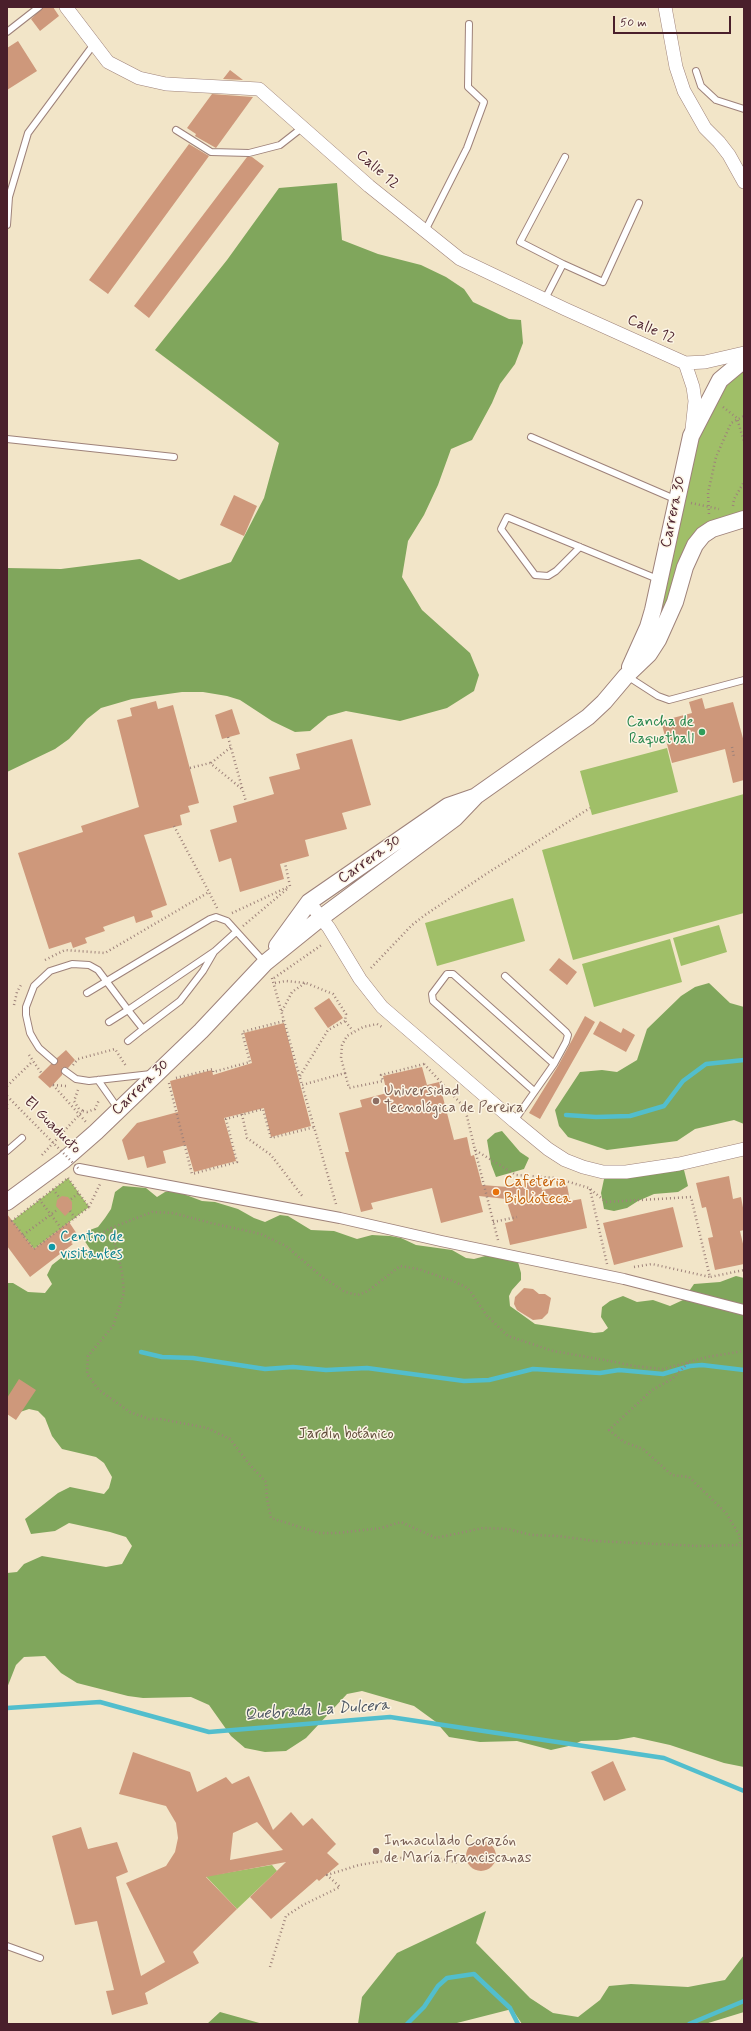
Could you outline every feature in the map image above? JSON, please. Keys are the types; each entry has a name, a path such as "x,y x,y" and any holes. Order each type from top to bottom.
{"street":[{"name":"Calle 12","path":"66,7 108,62 139,78 166,84 259,88 369,186 460,260 685,363 725,358 744,353"},
{"path":"665,7 676,67 684,91 705,128 729,155 744,182"},
{"name":"Carrera 30","path":"626,676 648,627 660,580 691,436 720,380 744,360"},
{"name":"Calle 12","path":"685,363 693,387 695,401 691,436"},
{"name":"Carrera 30","path":"265,963 322,917 455,818 476,796 588,717 616,690 626,676 649,654 658,640 675,602 685,567 695,545 703,535 712,529 744,519"},
{"name":"Carrera 30","path":"7,1202 64,1160 119,1110 162,1077 201,1031 265,963 309,902 448,806 476,796"},
{"path":"309,902 322,917 360,979 382,1007 514,1121 548,1149 565,1160 583,1167 604,1172 626,1172 678,1164 744,1149"},
{"path":"80,1169 340,1218 624,1279 744,1310"}],"lane":[{"path":"7,32 39,7"},
{"path":"425,231 467,148 484,102 468,87 469,24"},
{"path":"7,225 9,197 28,133 94,44"},
{"path":"696,71 701,86 716,100 744,109"},
{"path":"176,130 211,152 249,153 280,145 303,127"},
{"path":"565,157 520,242 603,282 639,203"},
{"path":"545,299 563,264"},
{"path":"531,437 677,500"},
{"path":"7,439 174,457"},
{"path":"580,547 556,571 548,576 536,575 501,529 507,517 580,547 660,580"},
{"path":"626,676 658,696 668,700 744,680"},
{"path":"87,993 210,919 222,918 265,963"},
{"path":"109,1022 215,951 236,932"},
{"path":"128,1041 180,1000 203,971 215,951"},
{"path":"54,1061 39,1048 30,1033 27,1024 26,1007 34,986 50,971 80,963 89,965 98,970 143,1029"},
{"path":"534,1091 433,1001 432,994 447,974 453,974 554,1064"},
{"path":"505,976 566,1032 568,1038 554,1064 514,1121"},
{"path":"66,1072 82,1080 162,1077"},
{"path":"98,1080 119,1110"},
{"path":"7,1151 22,1138"},
{"path":"7,1946 40,1958"}],"path":[{"path":"710,397 737,418 744,442"},
{"path":"712,529 708,508 711,477 716,457 729,426 737,418 744,416"},
{"path":"677,500 721,510"},
{"path":"228,737 246,802"},
{"path":"190,768 210,763 231,747"},
{"path":"732,747 734,756"},
{"path":"210,763 242,789"},
{"path":"367,962 371,969 412,926 425,915 486,874 590,808"},
{"path":"174,826 222,918 290,886"},
{"path":"285,863 290,886"},
{"path":"236,932 290,886"},
{"path":"98,953 110,950 209,892"},
{"path":"272,979 334,936"},
{"path":"265,963 275,983 284,1021 340,1218"},
{"path":"275,983 286,981 306,982 333,994 346,1014 345,1022 353,1031"},
{"path":"282,1010 292,992 306,982"},
{"path":"175,1078 213,1069 214,1072 250,1062 242,1032 284,1021"},
{"path":"300,1076 328,1030 345,1022"},
{"path":"387,1029 377,1024 353,1031 347,1036 342,1045 341,1058 349,1088 383,1081 381,1075 424,1064"},
{"path":"66,1072 78,1058 115,1049 131,1077"},
{"path":"419,1060 465,1108 502,1254"},
{"path":"7,1086 33,1061"},
{"path":"302,1085 345,1073"},
{"path":"162,1077 192,1174 237,1162 226,1119 263,1109 271,1138 314,1127"},
{"path":"53,1085 79,1114"},
{"path":"82,1087 78,1089 74,1097 76,1106 83,1111 87,1112 95,1108 100,1101 99,1097"},
{"name":"El Guaducto","path":"7,1096 80,1169"},
{"path":"7,1104 7,1110"},
{"path":"36,1160 83,1111"},
{"path":"242,1114 247,1138 271,1156 302,1197 306,1199"},
{"path":"475,1150 516,1175 556,1178 590,1188 606,1202 691,1197 710,1276"},
{"path":"89,1207 68,1178 12,1220 34,1249 89,1207 98,1189 102,1173"},
{"path":"590,1188 609,1272"},
{"path":"53,1189 59,1197"},
{"path":"71,1199 78,1193"},
{"path":"39,1199 61,1228"},
{"path":"23,1235 57,1210"},
{"path":"70,1211 75,1218"},
{"path":"90,1240 111,1228 152,1212 173,1213 212,1224 261,1234 286,1246 321,1276 345,1292 358,1294 368,1291 400,1266 418,1269 468,1288 487,1316 508,1336 553,1351 634,1366 663,1369 688,1363 707,1356 744,1351"},
{"path":"493,1222 517,1217"},
{"path":"111,1228 122,1272 124,1293 113,1326 88,1356 87,1374 99,1390 130,1412 149,1419 160,1419 207,1428 230,1439 250,1466 266,1482 267,1499 271,1518 319,1532 338,1533 381,1528 400,1522 436,1538 483,1528 509,1529 531,1535 602,1542 699,1546 740,1545 744,1547"},
{"path":"631,1268 652,1264 710,1276 744,1270"},
{"path":"688,1363 672,1379 652,1390 609,1430 624,1442 643,1449 672,1475 689,1477 726,1513 740,1536 740,1545"},
{"path":"270,1967 286,1916 303,1905 340,1887 327,1875 359,1865 401,1858 432,1858 459,1863"}],"green space":[{"path":"337,183 342,240 378,254 421,265 446,277 464,289 473,302 509,319 521,320 523,343 515,364 500,384 492,403 472,440 451,449 438,485 424,515 408,541 402,577 422,610 470,653 479,675 474,691 447,708 400,721 346,711 328,716 310,731 295,732 272,721 240,700 227,696 203,692 182,692 132,699 101,708 87,719 69,739 55,749 7,772 7,568 61,569 140,559 179,580 231,562 264,498 279,443 155,350 227,260 279,188"},
{"path":"744,360 744,519 703,535 675,602 640,647 691,436"},
{"path":"667,748 678,792 592,815 580,771"},
{"path":"744,794 744,913 573,960 542,850"},
{"path":"513,898 525,941 437,966 425,923"},
{"path":"719,925 727,952 681,966 673,938"},
{"path":"670,939 682,982 594,1007 582,964"},
{"path":"709,983 730,1003 744,1007 744,1124 734,1120 695,1129 677,1141 607,1150 568,1137 559,1126 555,1110 580,1072 602,1070 617,1072 637,1060 647,1029 681,996 695,987"},
{"path":"502,1131 520,1152 529,1158 524,1169 496,1177 491,1164 487,1140 495,1133"},
{"path":"670,1170 684,1170 688,1186 678,1192 654,1194 627,1208 614,1211 604,1209 601,1193 604,1179 624,1178"},
{"path":"68,1178 89,1207 34,1249 12,1221"},
{"name":"Jardín botánico","path":"123,1186 146,1188 157,1197 165,1192 173,1190 202,1201 215,1202 238,1209 265,1222 280,1215 288,1216 311,1230 334,1231 357,1239 372,1235 390,1236 401,1238 416,1245 452,1250 466,1258 474,1259 489,1255 518,1262 521,1280 509,1296 510,1306 535,1324 594,1333 603,1332 608,1328 601,1317 602,1307 610,1301 623,1296 637,1302 653,1300 670,1306 683,1300 694,1284 720,1282 736,1276 744,1278 744,1767 724,1763 670,1745 634,1737 617,1740 581,1741 573,1745 551,1750 517,1741 480,1742 449,1737 436,1722 414,1706 362,1691 347,1694 306,1738 286,1751 265,1752 245,1748 231,1736 209,1705 191,1697 143,1698 128,1696 77,1683 61,1673 45,1656 24,1657 16,1665 7,1688 7,1573 17,1572 24,1564 42,1556 106,1567 122,1564 132,1546 126,1537 69,1523 55,1531 31,1534 25,1519 58,1493 70,1487 104,1494 109,1488 112,1477 104,1463 96,1457 62,1449 52,1436 45,1418 38,1411 29,1409 20,1412 7,1403 7,1283 13,1283 28,1292 45,1293 52,1284 47,1275 52,1265 61,1258 73,1254 88,1252 90,1249 84,1240 87,1231 98,1227 111,1209 115,1192"},
{"path":"272,1865 277,1871 237,1909 199,1869 213,1875"},
{"path":"486,1911 476,1943 530,1998 553,2013 578,2017 600,2000 609,1986 631,1984 688,1987 725,1980 744,1955 744,2012 705,2024 522,2024 512,2009 453,2024 358,2024 362,1997 397,1953"},
{"path":"220,2012 263,2024 207,2024"}],"building":[{"path":"43,7 53,7 59,16 40,31 31,19"},
{"path":"18,41 37,71 7,90 7,48"},
{"path":"230,70 243,80 223,79"},
{"path":"212,94 253,97 216,148 195,136 196,134 187,128"},
{"path":"189,144 209,156 108,294 89,280"},
{"path":"247,157 252,157 264,166 149,318 134,306"},
{"path":"234,495 257,506 244,536 220,525"},
{"name":"Cancha de Raquetball","path":"702,698 705,709 733,702 744,742 744,780 733,783 725,749 672,763 661,721 692,713 689,702"},
{"path":"156,701 158,709 173,705 199,803 188,806 190,812 180,815 182,825 144,835 167,905 151,911 153,917 136,923 134,916 103,927 105,931 85,938 87,943 73,948 71,942 49,949 18,853 83,832 81,826 139,807 117,720 132,716 130,708"},
{"path":"232,709 240,734 222,739 215,715"},
{"path":"352,739 371,805 342,813 347,829 305,840 309,856 280,864 284,879 240,892 231,858 219,862 210,830 237,822 233,806 274,794 269,777 300,769 296,754"},
{"path":"559,958 577,972 567,985 549,970"},
{"path":"329,998 343,1018 328,1028 314,1008"},
{"path":"585,1016 595,1022 540,1119 529,1113 558,1066"},
{"path":"600,1021 621,1033 623,1028 635,1035 626,1052 593,1034"},
{"path":"284,1023 311,1126 271,1137 264,1108 224,1118 236,1161 194,1172 186,1145 163,1151 166,1163 147,1168 144,1156 128,1160 122,1140 137,1123 178,1112 170,1081 212,1070 213,1075 252,1063 244,1033"},
{"path":"66,1050 75,1060 68,1068 62,1068 62,1075 50,1088 38,1077 51,1064 57,1064 57,1058"},
{"path":"422,1067 427,1085 439,1082 454,1140 467,1137 471,1156 474,1155 482,1185 508,1187 540,1180 542,1190 567,1185 570,1201 581,1199 587,1228 510,1245 505,1223 513,1221 506,1199 479,1196 483,1212 441,1223 432,1188 371,1203 373,1209 361,1212 345,1152 349,1152 339,1113 362,1107 360,1100 387,1093 383,1076"},
{"path":"729,1176 733,1199 741,1197 744,1213 744,1230 740,1231 744,1248 744,1264 715,1270 708,1238 713,1237 706,1207 702,1208 696,1183"},
{"path":"62,1196 68,1197 72,1202 72,1209 65,1216 56,1206 57,1200"},
{"path":"673,1207 683,1247 614,1265 603,1223"},
{"name":"Centro de visitantes","path":"7,1214 34,1249 69,1222 79,1237 71,1243 73,1244 30,1277 7,1246"},
{"path":"524,1288 533,1289 539,1294 545,1294 551,1298 548,1313 542,1319 533,1320 517,1310 514,1304 515,1297"},
{"path":"19,1379 36,1390 16,1420 7,1414 7,1398"},
{"path":"133,1752 190,1772 197,1792 226,1777 232,1784 249,1776 273,1830 291,1812 303,1826 312,1818 336,1844 327,1853 339,1864 319,1881 317,1879 271,1919 250,1897 286,1862 206,1877 237,1909 193,1952 199,1963 145,1993 148,2004 112,2015 106,1991 114,1990 97,1921 75,1925 52,1836 81,1827 88,1849 117,1842 128,1872 116,1877 141,1976 165,1962 126,1883 166,1866 175,1852 178,1838 176,1823 166,1806 119,1794","holes":["257,1822 283,1850 230,1860 233,1833"]},
{"path":"613,1761 626,1790 604,1801 591,1772"},
{"path":"481,1841 487,1842 495,1850 495,1862 487,1870 481,1871 475,1870 467,1862 466,1856 467,1850 475,1842"}],"waterway":[{"name":"Quebrada La Dulcera","path":"566,1115 596,1117 630,1116 664,1106 683,1081 706,1064 744,1060"},
{"path":"141,1352 162,1357 193,1358 265,1369 293,1367 326,1370 367,1368 464,1381 489,1380 533,1369 600,1373 619,1370 663,1374 690,1366 702,1365 744,1370"},
{"name":"Quebrada La Dulcera","path":"7,1708 100,1702 209,1732 390,1717 664,1758 744,1791"},
{"path":"407,2024 424,2007 438,1986 447,1978 474,1974 510,2008 518,2024"},
{"path":"689,2024 744,2001"}],"place":[{"name":"Cancha de Raquetball","path":"702,732"},
{"name":"Universidad Tecnológica de Pereira","path":"376,1101"},
{"name":"Cafeteria Biblioteca","path":"496,1192"},
{"name":"Centro de visitantes","path":"52,1247"},
{"name":"Inmaculado Corazón de María Franciscanas","path":"376,1851"}]}
